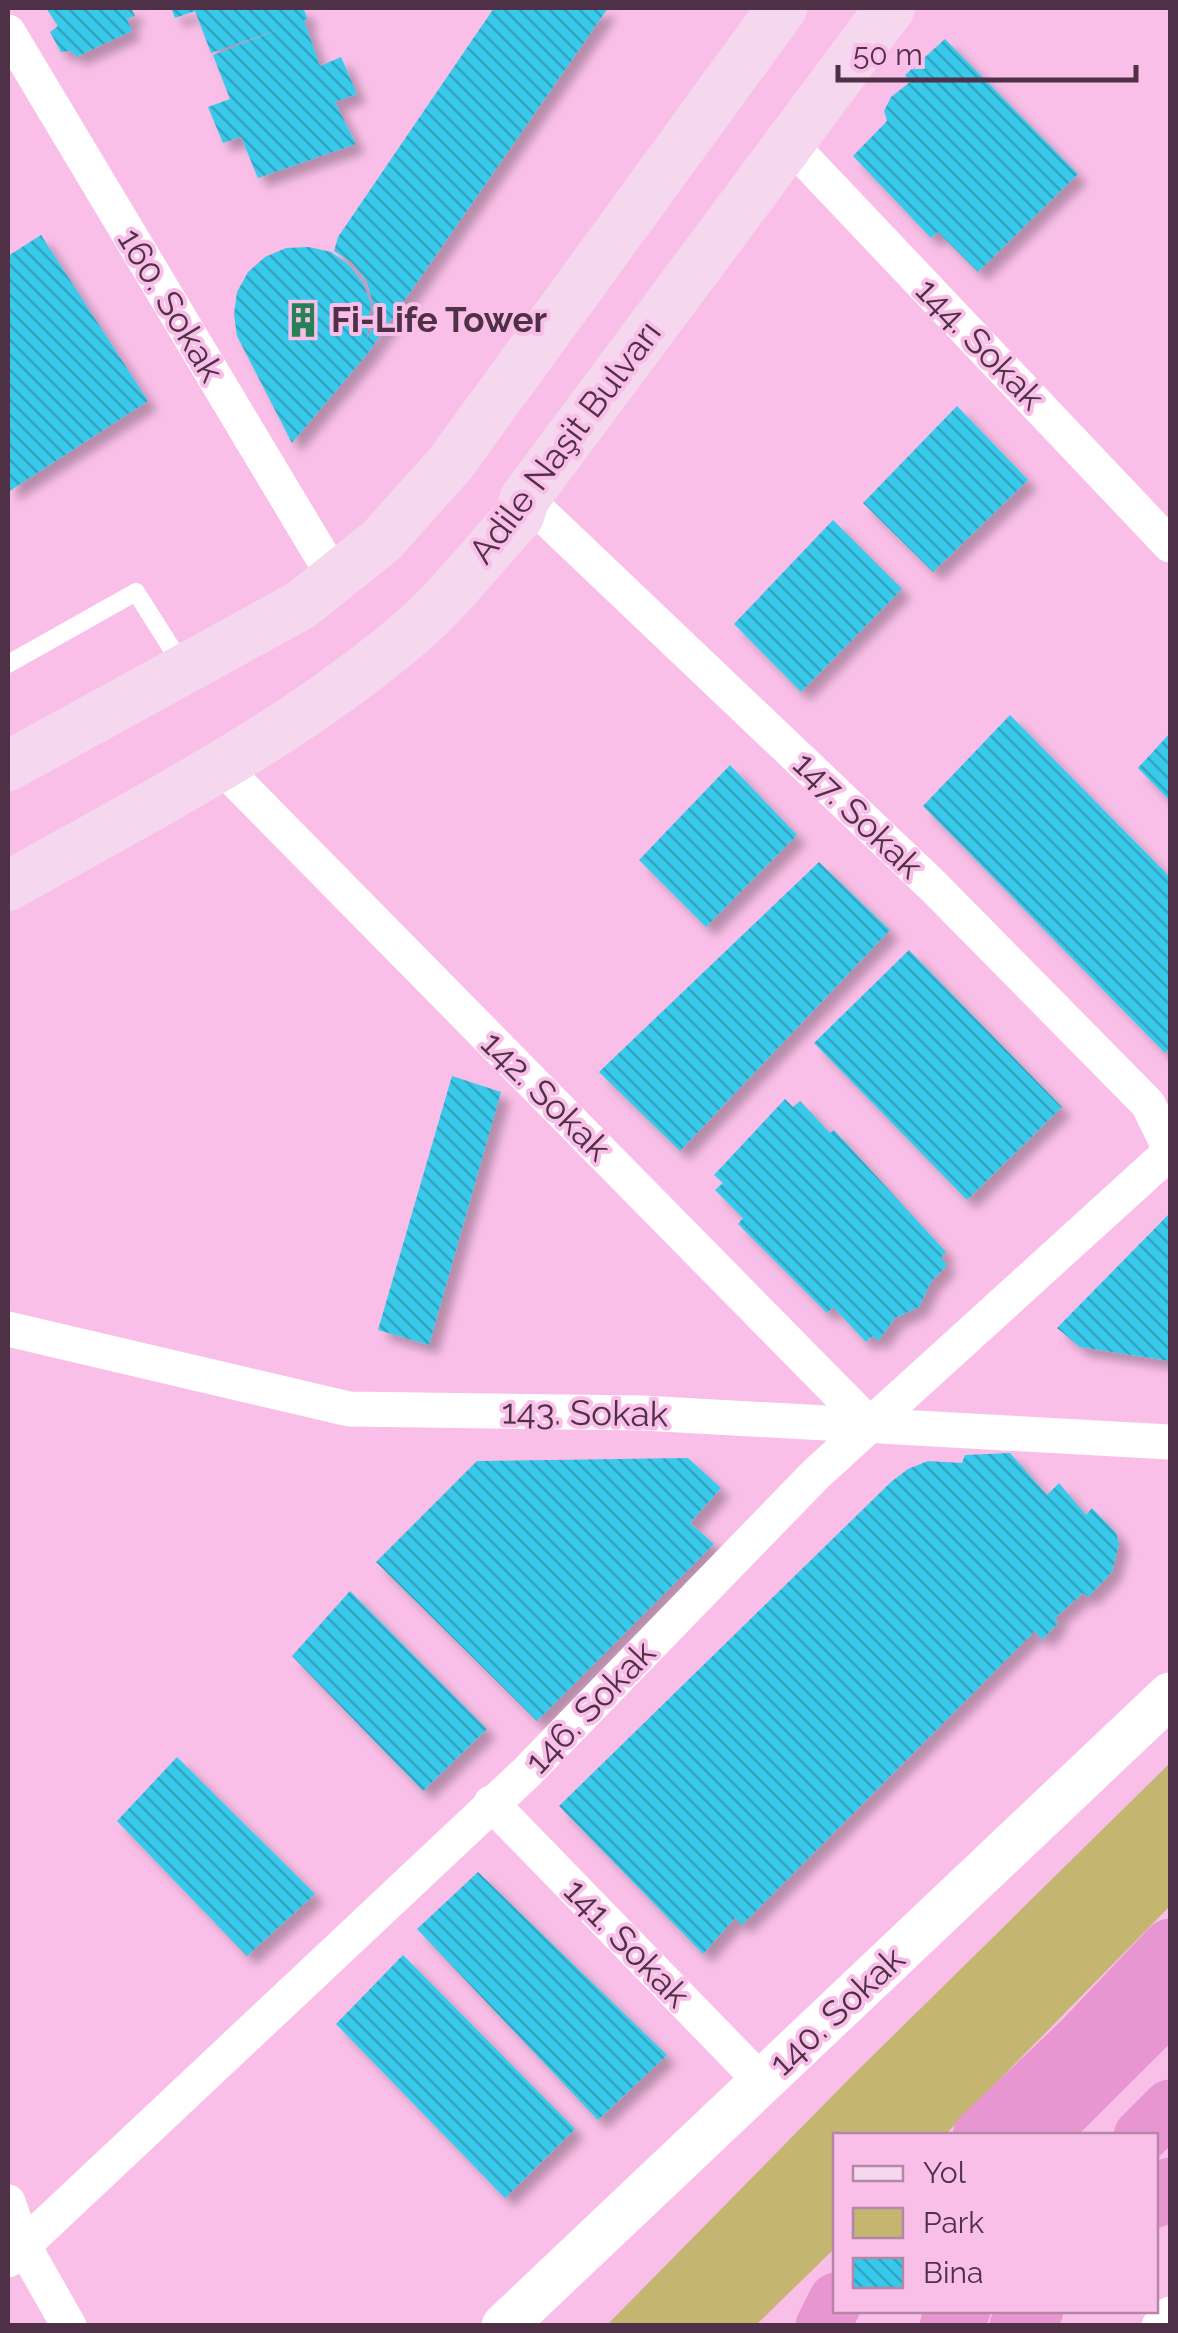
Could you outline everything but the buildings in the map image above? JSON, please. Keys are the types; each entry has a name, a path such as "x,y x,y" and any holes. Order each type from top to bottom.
{"highway":[{"path":"983,2133 1170,1946"},
{"path":"1041,2133 1170,2006"},
{"path":"1144,2133 1170,2107"}],"main road":[{"path":"16,755 301,605 380,541 450,464 782,8"},
{"name":"Adile Naşit Bulvarı","path":"8,886 221,766 308,712 412,632 519,516 525,498 890,8"}],"street":[{"name":"160. Sokak","path":"8,32 334,578"},
{"name":"144. Sokak","path":"790,144 1170,544"},
{"name":"147. Sokak","path":"525,498 933,886 1148,1104 1170,1151"},
{"name":"142. Sokak","path":"221,766 870,1426"},
{"name":"146. Sokak","path":"15,2253 527,1772 816,1474 1170,1151"},
{"name":"143. Sokak","path":"8,1329 350,1409 642,1413 1170,1442"},
{"name":"140. Sokak","path":"504,2326 1170,1696"},
{"name":"141. Sokak","path":"492,1803 762,2082"},
{"path":"8,2202 15,2253 69,2326"},
{"path":"1159,2326 1170,2314"}],"lane":[{"path":"8,664 136,592 184,669"}],"green space":[{"path":"1170,1763 1170,1906 947,2133 833,2133 833,2250 756,2325 606,2326 850,2078"}],"place":[{"name":"Fi-Life Tower","path":"303,320"}]}
